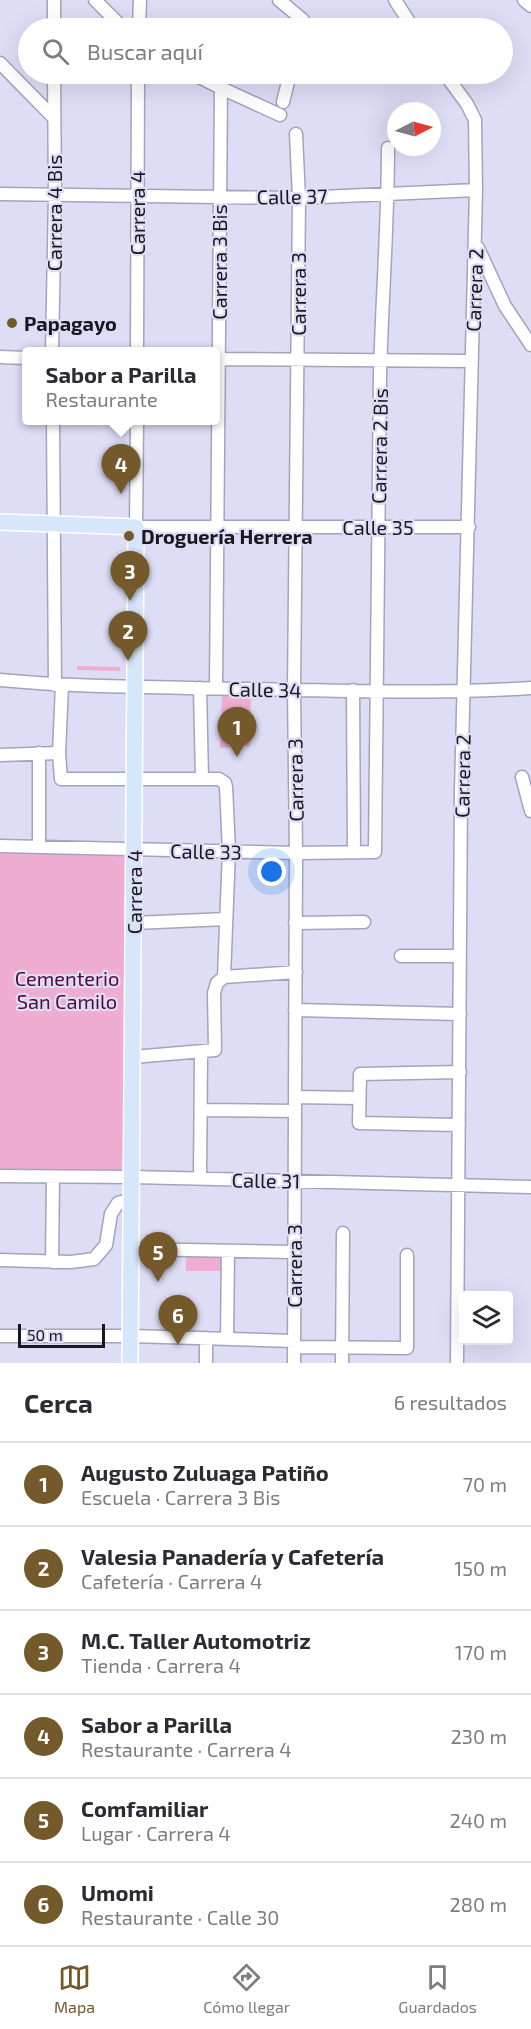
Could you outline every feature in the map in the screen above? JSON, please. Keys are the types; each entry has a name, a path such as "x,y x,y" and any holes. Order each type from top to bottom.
{"main road":[{"name":"Calle 35","path":"0,522 136,527"},
{"name":"Carrera 4","path":"130,1363 136,527"}],"street":[{"path":"54,0 54,18"},
{"path":"94,0 113,18"},
{"path":"139,18 140,0"},
{"path":"279,0 301,18"},
{"path":"394,0 406,18"},
{"path":"524,0 531,6"},
{"path":"0,63 18,81"},
{"path":"21,84 54,118"},
{"name":"Carrera 4 Bis","path":"52,347 55,195 54,84"},
{"name":"Carrera 4","path":"137,347 138,84"},
{"path":"213,84 282,109 288,84"},
{"name":"Carrera 2","path":"452,84 475,120 476,189 461,791 457,1363"},
{"name":"Carrera 3 Bis","path":"217,347 221,88"},
{"name":"Carrera 3","path":"294,1363 296,853 294,690 299,198 296,134"},
{"name":"Carrera 2 Bis","path":"375,852 377,528 388,156"},
{"name":"Calle 37","path":"0,194 299,198 476,189"},
{"path":"476,244 505,306 531,345"},
{"path":"0,357 22,358"},
{"path":"220,359 471,361"},
{"path":"52,425 60,777 63,780 202,779 223,781 226,787 229,851 224,977"},
{"name":"Carrera 4","path":"136,425 136,527"},
{"name":"Carrera 3 Bis","path":"216,688 217,425"},
{"name":"Calle 35","path":"136,527 469,527"},
{"name":"Calle 34","path":"0,680 59,685 294,690 464,692 531,688"},
{"path":"200,688 202,779"},
{"path":"352,690 354,852"},
{"path":"39,753 39,847"},
{"path":"0,755 59,753"},
{"path":"522,777 531,811"},
{"name":"Calle 33","path":"0,846 296,853 375,852"},
{"path":"134,923 226,919"},
{"path":"295,923 364,922"},
{"path":"401,956 460,956"},
{"path":"133,1057 215,1051 214,993 217,983 224,977 296,972"},
{"path":"295,1010 460,1014"},
{"path":"200,1179 201,1052"},
{"path":"459,1125 359,1123 359,1098 360,1074 460,1072"},
{"path":"295,1097 359,1098"},
{"path":"202,1110 295,1111"},
{"name":"Calle 31","path":"0,1176 295,1180 531,1187"},
{"path":"52,1262 53,1177"},
{"path":"0,1260 71,1262 94,1259 106,1245 111,1214 117,1203 132,1199"},
{"path":"342,1363 343,1233"},
{"path":"132,1249 294,1252"},
{"path":"227,1339 228,1251"},
{"path":"0,1336 206,1338 342,1347 407,1347 407,1255"},
{"path":"206,1338 206,1363"}],"green space":[{"path":"77,666 120,667 120,671 77,670"},
{"path":"222,693 251,694 250,746 220,748"},
{"name":"Cementerio San Camilo","path":"0,846 135,850 133,1177 0,1176"},
{"path":"221,1255 221,1271 186,1271 186,1256"}],"place":[{"name":"Papagayo","path":"12,323"},
{"name":"Sabor a Parilla","path":"121,494"},
{"name":"Droguería Herrera","path":"129,536"},
{"name":"M.C. Taller Automotriz","path":"130,601"},
{"name":"Valesia Panadería y Cafetería","path":"128,661"},
{"name":"Augusto Zuluaga Patiño","path":"237,757"},
{"name":"Comfamiliar","path":"158,1282"},
{"name":"Umomi","path":"178,1345"}]}
